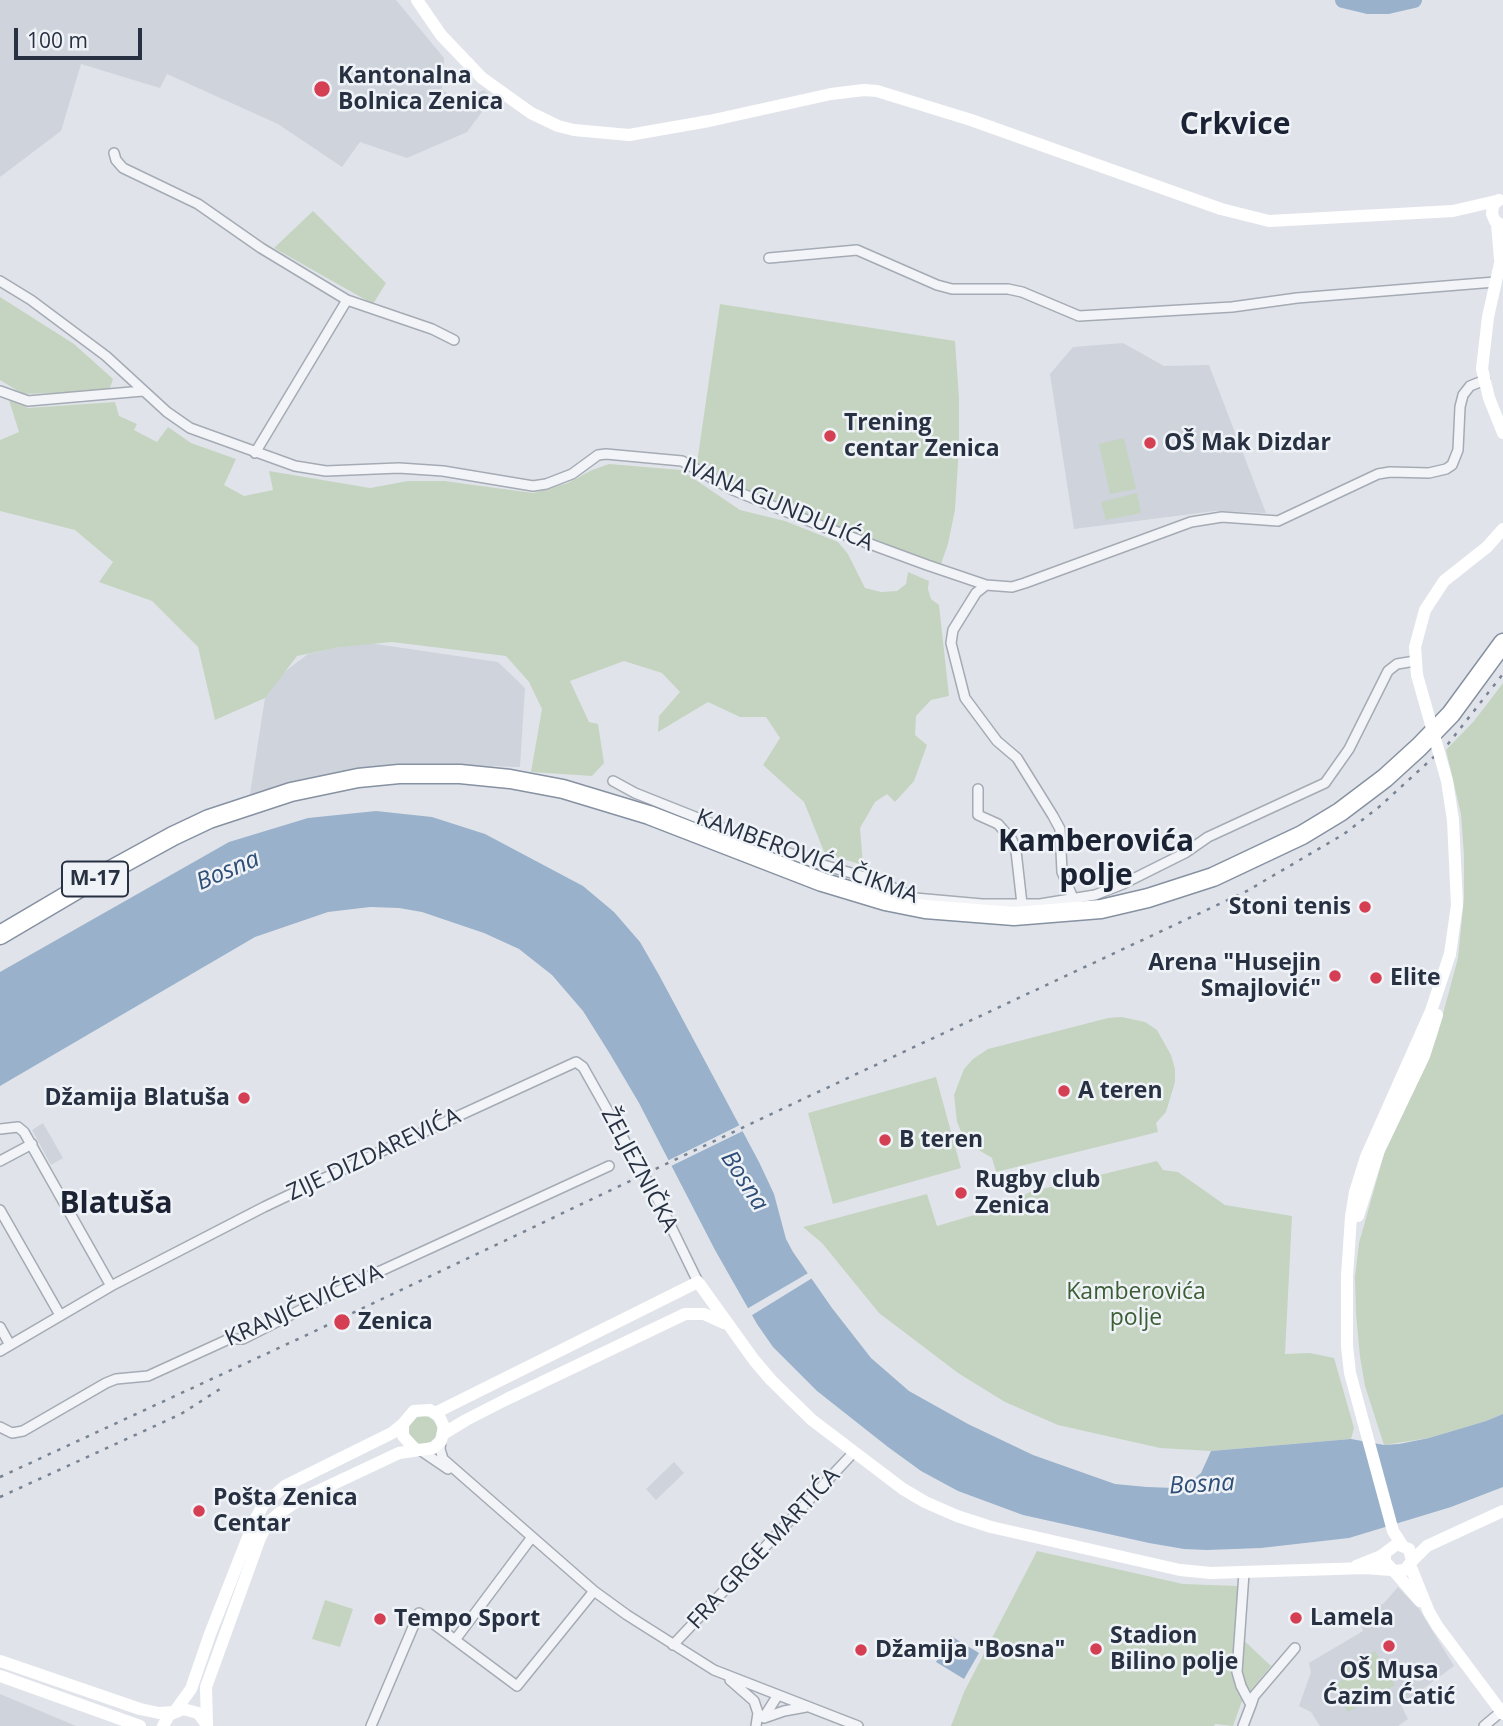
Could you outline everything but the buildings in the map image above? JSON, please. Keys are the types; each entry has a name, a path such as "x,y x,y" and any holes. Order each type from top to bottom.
{"highway":[{"name":"M-17","path":"0,935 100,876 209,819 291,792 358,778 399,774 473,775 563,789 649,815 822,882 925,909 1014,916 1101,909 1213,877 1303,835 1340,812 1385,778 1419,747 1451,713 1503,643"}],"street":[{"path":"417,0 441,35 482,78 531,113 558,126 575,130 629,135 709,121 831,94 877,92 971,120 1139,182 1247,217 1269,221 1462,210 1478,211 1498,223"},
{"path":"114,153 123,168 198,204 261,248 348,300 432,329 454,340"},
{"path":"1462,210 1500,200"},
{"path":"1500,200 1492,210 1498,223 1502,255 1495,282 1482,369 1503,433"},
{"path":"769,258 857,250 937,285 952,289 1008,289 1022,292 1079,316 1232,307 1297,298 1495,282"},
{"name":"IVANA GUNDULIĆA","path":"0,281 31,300 106,356 167,412 190,428 295,466 326,471 399,468 443,471 533,486 572,474 598,455 682,461 733,490 890,552 986,585 1012,587 1191,522 1209,518 1278,521 1378,474 1429,473 1446,469 1452,465 1458,450 1463,395 1470,386 1485,380"},
{"path":"255,453 348,300"},
{"path":"0,391 28,401 143,391"},
{"path":"1429,1612 1411,1563 1411,1554 1395,1543 1354,1391 1347,1346 1348,1256 1351,1217 1362,1168 1374,1134 1431,1011 1450,954 1457,905 1454,830 1447,781 1417,675 1415,661 1418,629 1435,594 1458,569 1487,547 1503,528"},
{"path":"986,585 976,593 953,630 951,643 965,698 997,741 1017,758 1053,816 1060,829 1062,872 1073,898"},
{"name":"KAMBEROVIĆA ČIKMA","path":"613,781 635,793 723,828 813,862 879,881 915,898 972,904 1040,904 1095,895 1122,884 1185,853 1208,837 1325,783 1349,749 1388,671 1397,664 1415,661"},
{"path":"978,789 978,815 998,824 1016,850 1022,904"},
{"name":"ZIJE DIZDAREVIĆA","path":"111,1286 371,1156 576,1062"},
{"name":"ŽELJEZNIČKA","path":"576,1062 583,1067 658,1200 701,1286"},
{"path":"0,1351 111,1286 32,1143 18,1127 4,1128"},
{"path":"0,1161 32,1143"},
{"name":"KRANJČEVIĆEVA","path":"0,1427 12,1433 23,1431 106,1383 116,1379 148,1376 229,1339 243,1339 350,1285 609,1166"},
{"path":"0,1210 3,1221 60,1315"},
{"path":"208,1726 206,1687 260,1538 267,1524 278,1514 299,1500 399,1453 432,1448 442,1437 487,1409 685,1314 702,1301 701,1286"},
{"path":"701,1286 726,1324 771,1381 812,1420 903,1489 925,1502 991,1527 1180,1570 1244,1573 1351,1568 1392,1571 1405,1570 1427,1546 1503,1511"},
{"path":"435,1413 701,1286"},
{"path":"685,1314 704,1314 726,1324"},
{"path":"0,1326 10,1345"},
{"path":"163,1726 191,1689 210,1633 263,1505 285,1486 391,1433 403,1424 409,1414 419,1409 435,1413 443,1423 440,1449 443,1459 594,1591 739,1687 754,1701 759,1723"},
{"path":"403,1424 403,1436 417,1450 465,1478"},
{"name":"FRA GRGE MARTIĆA","path":"673,1645 854,1452"},
{"path":"1351,1568 1395,1543 1448,1535"},
{"path":"454,1640 532,1537"},
{"path":"1395,1543 1385,1562 1429,1612 1457,1655 1503,1712 1483,1726"},
{"path":"1244,1573 1237,1672 1251,1705"},
{"path":"371,1726 419,1612 517,1686 594,1591"},
{"path":"1243,1726 1254,1696 1296,1648"},
{"path":"0,1661 140,1709 159,1713 183,1709 198,1713 208,1726"},
{"path":"714,1670 858,1726"},
{"path":"0,1676 140,1726"},
{"path":"759,1723 778,1695"},
{"path":"759,1723 784,1710 810,1707"}],"shaded area":[{"name":"Kantonalna Bolnica Zenica","path":"0,0 396,0 444,58 442,89 460,104 484,90 493,97 467,132 407,158 360,142 342,167 278,124 167,74 160,88 81,64 61,131 0,177"},
{"name":"OŠ Mak Dizdar","path":"1123,343 1164,366 1209,365 1266,513 1215,511 1074,529 1050,374 1073,347"},
{"path":"362,642 498,662 525,688 520,767 418,764 250,794 267,685 308,654"},
{"path":"43,1123 63,1158 51,1165 32,1130"},
{"path":"674,1462 684,1473 656,1500 646,1489"},
{"name":"OŠ Musa Ćazim Ćatić","path":"1398,1587 1419,1609 1454,1666 1401,1705 1408,1719 1398,1726 1320,1726 1311,1712 1299,1706 1311,1672 1309,1663 1363,1631 1358,1619 1384,1603"},
{"path":"0,1694 76,1726 0,1726"}],"green space":[{"path":"313,211 386,283 373,304 274,248"},
{"path":"0,297 74,344 113,379 109,391 23,394 0,380"},
{"name":"Trening centar Zenica","path":"720,304 955,341 959,447 955,510 941,564 734,489 697,463"},
{"path":"9,400 28,408 115,402 119,416 137,424 134,430 157,442 168,427 191,443 236,459 224,485 244,496 273,490 269,471 370,488 408,481 444,481 533,493 568,483 609,464 681,470 740,510 785,521 838,542 848,554 865,588 881,592 897,591 906,584 908,572 929,581 931,599 939,605 949,696 931,700 916,716 915,735 927,745 914,781 895,802 887,794 875,802 860,828 863,865 825,854 804,802 763,765 780,738 766,717 740,717 708,702 658,732 659,716 680,692 662,673 624,661 570,681 589,722 598,724 604,763 592,776 531,772 542,709 529,682 506,656 392,642 340,647 297,656 265,698 215,720 198,647 152,601 99,582 113,562 75,530 0,511 0,440 19,432"},
{"path":"1124,438 1136,489 1110,494 1099,444"},
{"path":"1137,493 1141,513 1106,520 1101,502"},
{"path":"1503,683 1503,1414 1429,1438 1384,1445 1365,1386 1360,1357 1355,1277 1359,1243 1384,1154 1437,1036 1458,958 1464,898 1464,855 1461,814 1446,750 1474,721"},
{"path":"1122,1017 1145,1022 1157,1030 1171,1055 1175,1082 1166,1112 1156,1123 1158,1132 996,1172 992,1158 972,1146 962,1134 957,1122 954,1095 964,1069 988,1049 1108,1018"},
{"name":"B teren","path":"936,1077 961,1168 833,1204 808,1113"},
{"name":"Kamberovića polje","path":"1157,1161 1163,1170 1178,1172 1225,1205 1292,1216 1285,1354 1310,1353 1334,1358 1354,1428 1351,1439 1211,1451 1160,1448 1058,1425 1005,1402 958,1373 879,1313 822,1243 803,1227 927,1194 937,1226 998,1208 1030,1192"},
{"path":"423,1416 433,1420 437,1430 433,1440 423,1444 413,1440 409,1430 413,1420"},
{"path":"1037,1551 1183,1584 1239,1586 1236,1633 1271,1666 1242,1701 1233,1726 951,1726 964,1692"},
{"name":"Tempo Sport","path":"325,1600 353,1609 340,1647 312,1639"},
{"path":"1375,1651 1395,1685 1348,1712 1332,1686 1347,1677 1343,1670"}],"water":[{"name":"Bosna","path":"376,811 432,817 485,834 583,886 614,912 640,942 759,1162 774,1194 786,1239 793,1252 871,1358 909,1391 968,1424 1033,1455 1115,1484 1147,1487 1175,1488 1189,1483 1201,1473 1211,1451 1351,1439 1384,1445 1399,1444 1429,1438 1503,1414 1503,1487 1451,1507 1349,1538 1261,1548 1207,1550 1149,1543 1023,1515 958,1491 921,1471 888,1447 817,1391 773,1347 715,1250 639,1103 610,1054 583,1011 552,975 519,949 484,933 422,912 370,907 328,912 255,937 0,1086 0,972 229,842 308,818"},
{"path":"951,1636 979,1653 964,1679 936,1662"}],"pier":[{"path":"742,1124 745,1130 667,1168 665,1162"},
{"path":"810,1272 814,1277 749,1317 745,1310"}],"waterway":[{"path":"1343,0 1368,6 1388,6 1414,0"}],"railway":[{"path":"0,1477 1247,891 1344,834 1379,807 1448,744 1503,674"},
{"path":"0,1497 181,1414 220,1389"}],"place":[{"name":"Kantonalna Bolnica Zenica","path":"322,89"},
{"name":"Trening centar Zenica","path":"830,436"},
{"name":"OŠ Mak Dizdar","path":"1150,443"},
{"name":"Stoni tenis","path":"1365,907"},
{"name":"Arena \"Husejin Smajlović\"","path":"1335,976"},
{"name":"Elite","path":"1376,978"},
{"name":"A teren","path":"1064,1091"},
{"name":"Džamija Blatuša","path":"244,1098"},
{"name":"B teren","path":"885,1140"},
{"name":"Rugby club Zenica","path":"961,1193"},
{"name":"Zenica","path":"342,1322"},
{"name":"Pošta Zenica Centar","path":"199,1511"},
{"name":"Lamela","path":"1296,1618"},
{"name":"Tempo Sport","path":"380,1619"},
{"name":"OŠ Musa Ćazim Ćatić","path":"1389,1646"},
{"name":"Stadion Bilino polje","path":"1096,1649"},
{"name":"Džamija \"Bosna\"","path":"861,1650"}],"district":[{"name":"Crkvice","path":"1235,125"},
{"name":"Kamberovića polje","path":"1096,859"},
{"name":"Blatuša","path":"116,1204"}]}
